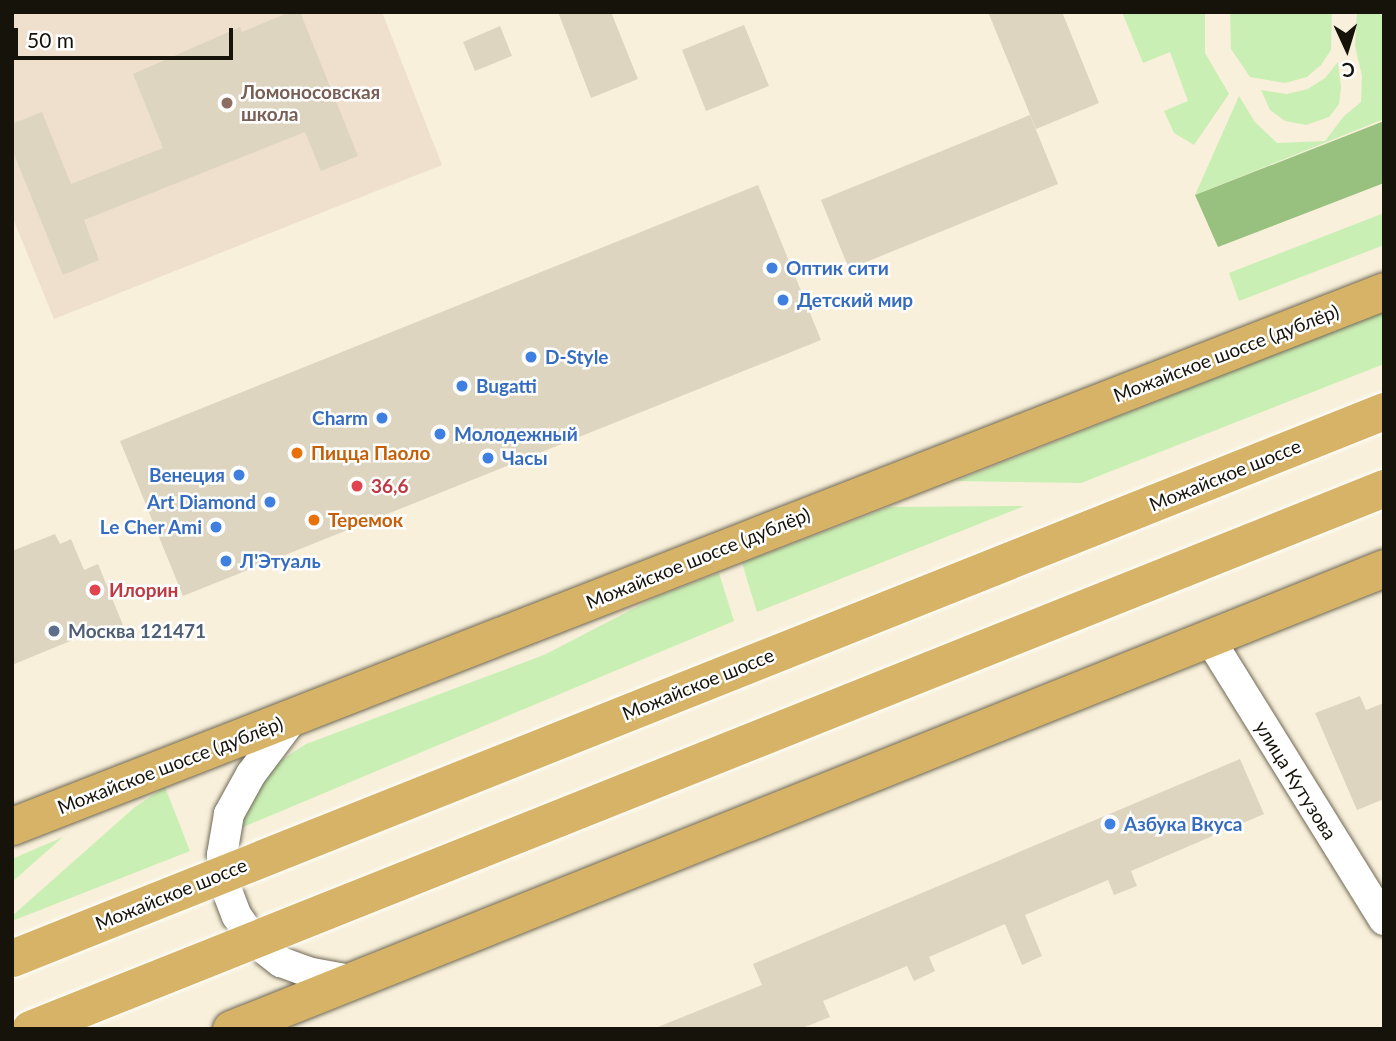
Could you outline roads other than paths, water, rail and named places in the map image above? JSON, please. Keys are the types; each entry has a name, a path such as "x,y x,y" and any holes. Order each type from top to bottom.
{"main road":[{"name":"Можайское шоссе (дублёр)","path":"12,826 1384,291"},
{"name":"Можайское шоссе","path":"12,958 1384,411"},
{"path":"30,1029 1384,488"},
{"path":"231,1029 290,1019 356,981 1384,568"}],"street":[{"name":"улица Кутузова","path":"1209,638 1384,920"},
{"path":"294,717 251,774 229,814 222,855 226,888 237,916 255,942 281,962 312,973 356,981"}],"place":[{"name":"Ломоносовская школа","path":"227,103"},
{"name":"Оптик сити","path":"772,268"},
{"name":"Детский мир","path":"783,300"},
{"name":"D-Style","path":"531,357"},
{"name":"Bugatti","path":"462,386"},
{"name":"Charm","path":"382,418"},
{"name":"Молодежный","path":"440,434"},
{"name":"Пицца Паоло","path":"297,453"},
{"name":"Часы","path":"488,458"},
{"name":"Венеция","path":"239,475"},
{"name":"36,6","path":"357,486"},
{"name":"Art Diamond","path":"270,502"},
{"name":"Теремок","path":"314,520"},
{"name":"Le Cher Ami","path":"216,527"},
{"name":"Л'Этуаль","path":"226,561"},
{"name":"Илорин","path":"95,590"},
{"name":"Москва 121471","path":"54,631"},
{"name":"Азбука Вкуса","path":"1110,824"}]}
